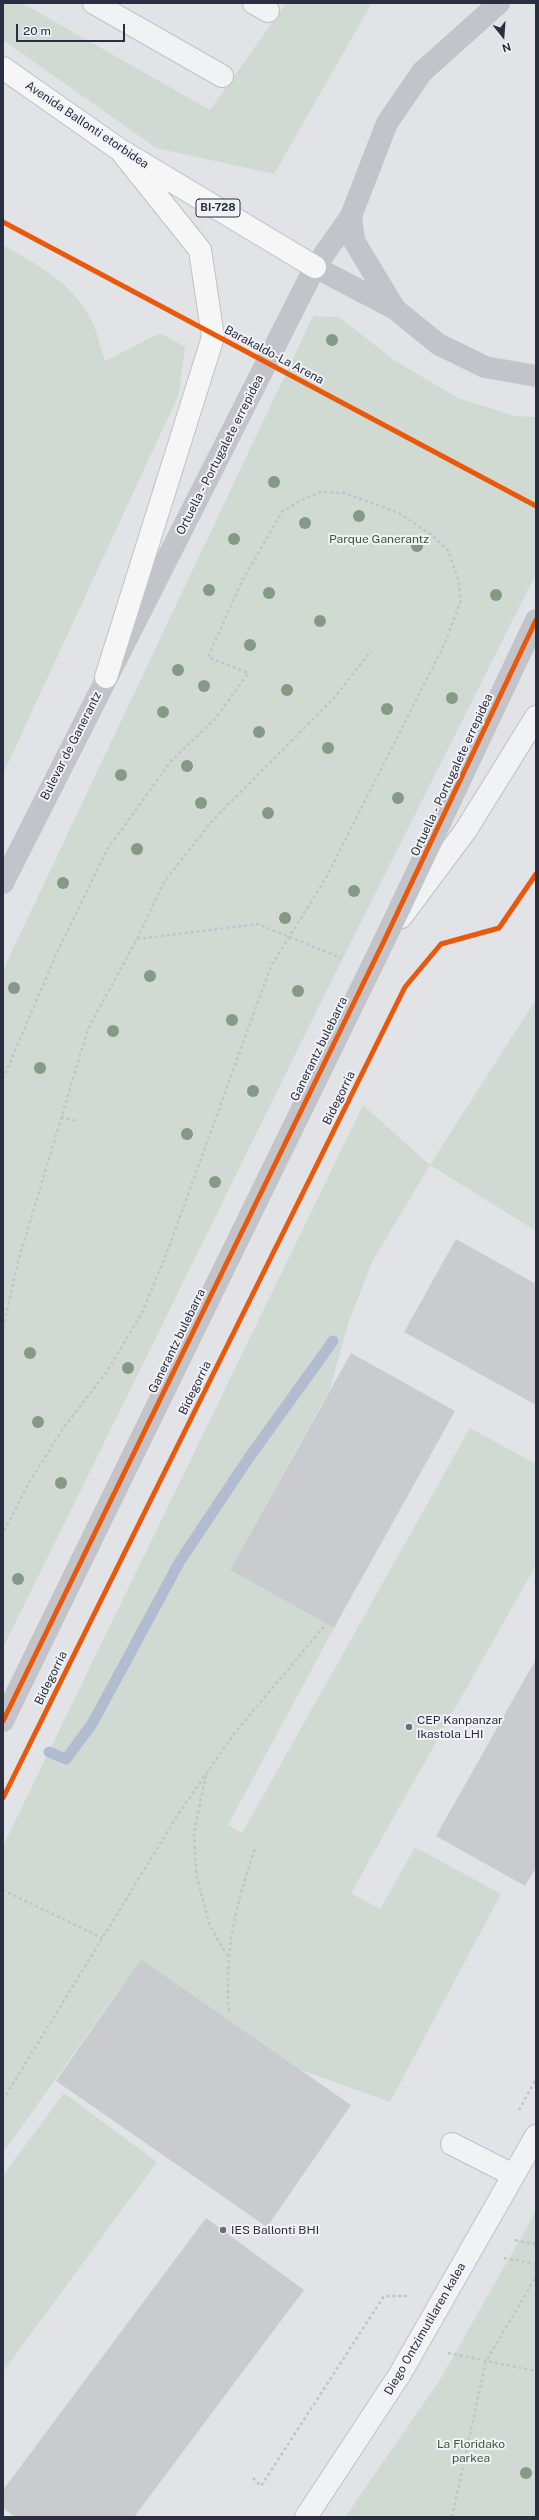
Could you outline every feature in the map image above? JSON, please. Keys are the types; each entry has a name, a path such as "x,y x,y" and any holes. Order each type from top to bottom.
{"main road":[{"name":"Avenida Ballonti etorbidea","path":"3,68 120,150 315,267"},
{"path":"106,677 213,337 200,250 120,150"}],"street":[{"path":"94,3 222,76"},
{"path":"395,309 354,241 351,216 387,123 422,72 499,3"},
{"name":"Ortuella - Portugalete errepidea","path":"106,677 315,267 351,216"},
{"path":"315,267 395,309 438,344 485,367 536,376"},
{"name":"Ortuella - Portugalete errepidea","path":"385,939 536,620"},
{"name":"Bulevar de Ganerantz","path":"3,883 106,677"},
{"path":"370,969 385,939 466,830 536,717"},
{"name":"Ganerantz bulebarra","path":"3,1721 370,969"},
{"name":"Diego Ontzimutilaren kalea","path":"306,2517 400,2374 536,2136"},
{"path":"452,2144 513,2175"}],"path":[{"path":"3,1079 55,957 107,850 171,761 216,718 248,673 208,657 246,574 282,512 301,500 321,492 344,493 399,513 433,536 448,550 458,579 461,600 445,643 326,878 271,966 170,1247 143,1311 106,1373 64,1427 28,1484 3,1533"},
{"path":"3,1328 18,1262 88,1029 137,939 164,882 212,821 336,697 371,651"},
{"path":"137,939 258,924 289,938 370,969"},
{"path":"61,1117 77,1121"},
{"path":"3,2100 179,1813 233,1735 326,1624"},
{"path":"207,1773 194,1832 196,1874 210,1926 227,1955"},
{"path":"229,2011 227,1955 245,1876 255,1848"},
{"path":"3,1890 102,1938"},
{"path":"515,2240 536,2244"},
{"path":"504,2258 536,2264"},
{"path":"452,2517 486,2361 536,2277"},
{"path":"253,2478 261,2486 384,2296 412,2296"},
{"path":"448,2353 536,2371"}],"green space":[{"path":"3,3 22,3 210,110 286,3 372,3 274,174 156,148 3,40"},
{"path":"3,245 52,275 73,294 90,317 97,333 105,361 160,333 185,347 179,394 3,774"},
{"name":"Parque Ganerantz","path":"313,316 339,317 394,360 458,398 515,416 536,417 536,574 333,978 3,1648 3,970"},
{"path":"536,999 536,1231 430,1165"},
{"path":"363,1105 430,1165 372,1262 349,1321 330,1389 230,1570 334,1628 228,1825 242,1833 470,1428 536,1464 536,1565 351,1893 380,1909 415,1847 501,1894 390,2102 301,2070 141,1959 3,2153 3,1846"},
{"path":"64,2093 157,2162 3,2372 3,2175"},
{"name":"La Floridako parkea","path":"536,2211 536,2517 345,2517 439,2381"}],"building":[{"path":"456,1239 536,1284 536,1405 404,1332"},
{"path":"351,1353 455,1411 334,1628 230,1570"},
{"path":"536,1659 536,1867 525,1886 436,1836"},
{"path":"141,1959 351,2105 267,2227 56,2081"},
{"path":"206,2218 304,2290 134,2517 15,2517 3,2508 3,2490"}],"waterway":[{"path":"49,1752 66,1759 92,1724 180,1561 248,1459 333,1341"}],"cycle path":[{"name":"Barakaldo-La Arena","path":"3,222 536,506"},
{"path":"3,1721 385,939 536,620"},
{"name":"Bidegorria","path":"3,1798 405,987 441,944 499,928 536,874"}],"place":[{"name":"CEP Kanpanzar Ikastola LHI","path":"409,1727"},
{"name":"IES Ballonti BHI","path":"223,2230"}]}
